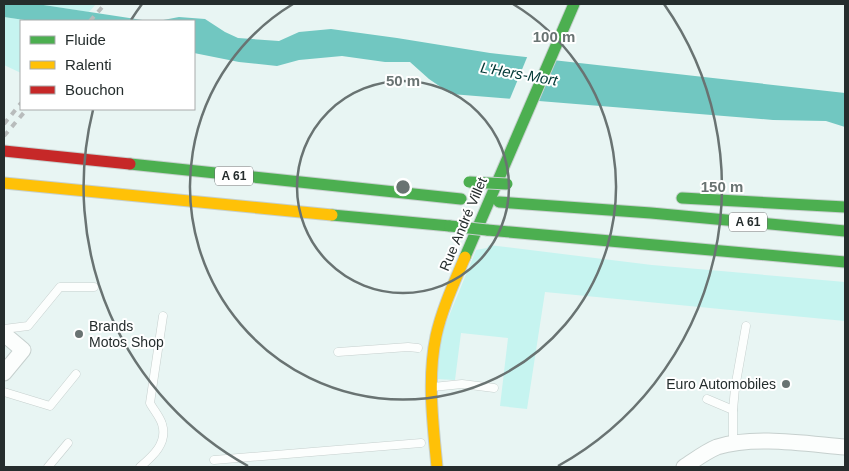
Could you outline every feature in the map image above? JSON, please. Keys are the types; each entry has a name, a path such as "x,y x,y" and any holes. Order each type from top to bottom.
{"main road":[{"name":"Rue André Villet","path":"437,467 431,363 437,324 463,244 517,128 562,23 574,4"},
{"name":"A 61","path":"6,151 306,184 845,231"},
{"name":"Rue André Villet","path":"472,199 488,169"},
{"path":"306,184 392,180"},
{"path":"464,182 512,185"},
{"name":"A 61","path":"4,183 488,230 845,262"},
{"path":"674,197 845,207"},
{"name":"Rue André Villet","path":"463,244 466,220"},
{"path":"417,362 419,344"}],"street":[{"path":"4,334 23,350 4,373"},
{"path":"684,467 704,454 733,443 762,441 845,446"}],"lane":[{"name":"Rue André Villet","path":"562,23 566,4"},
{"path":"430,467 424,382 426,348 437,304 463,244"},
{"path":"4,329 28,326 60,287 94,287"},
{"path":"140,467 155,454 162,441 162,424 150,403 163,316"},
{"path":"733,443 735,388 746,326"},
{"path":"338,352 408,347 419,344"},
{"path":"4,392 50,406 76,374"},
{"path":"431,387 462,384 494,388"},
{"path":"707,399 733,410"},
{"path":"48,467 68,443"},
{"path":"214,460 421,443"}],"shaded area":[{"path":"37,4 96,4 89,12"},
{"path":"4,17 24,20 20,20 20,73 4,65"},
{"path":"489,245 652,265 845,282 845,321 545,292 527,409 500,406 508,338 461,333 455,380 436,379 440,338 476,250 487,248"}],"water":[{"path":"4,4 37,4 142,20 24,20 4,17"},
{"name":"L'Hers-Mort","path":"179,17 205,19 238,38 279,41 299,32 331,29 490,53 845,93 845,127 826,121 773,120 451,94 429,79 410,62 385,62 342,56 299,60 277,66 239,62 195,53 195,20 163,20"}],"pier":[{"path":"528,55 557,58 538,103 509,101"}],"railway":[{"path":"91,20 105,4"},
{"path":"4,124 20,104"},
{"path":"4,136 26,110"}],"traffic: fast":[{"path":"465,257 574,4"},
{"path":"130,164 461,199"},
{"path":"469,182 507,184"},
{"path":"682,198 845,207"},
{"path":"499,202 651,213 845,231"},
{"path":"332,215 450,226"},
{"path":"450,226 487,230"},
{"path":"487,230 845,262"}],"traffic: slow":[{"path":"4,183 332,215"},
{"path":"437,467 431,385 433,352 442,316 465,257"}],"traffic: jam":[{"path":"4,151 130,164"}],"place":[{"name":"Brands Motos Shop","path":"79,334"},
{"name":"Euro Automobiles","path":"786,384"}]}
